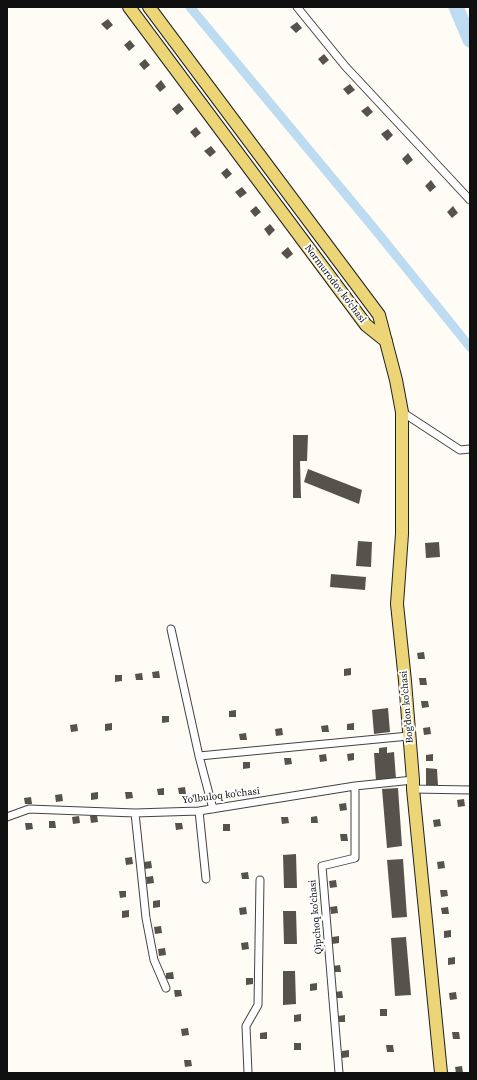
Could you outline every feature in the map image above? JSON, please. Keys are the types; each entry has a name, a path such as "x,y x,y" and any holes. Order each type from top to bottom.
{"main road":[{"name":"Normurodov ko'chasi","path":"129,7 366,325 386,341"},
{"name":"Normurodov ko'chasi","path":"149,7 379,315 386,341"},
{"name":"Bog'don ko'chasi","path":"386,341 402,412 402,538 397,604 441,1073"}],"street":[{"path":"297,7 345,66 470,200"},
{"path":"402,412 460,450 470,449"},
{"path":"171,629 199,756 213,809"},
{"path":"199,756 409,736"},
{"name":"Yo'lbuloq ko'chasi","path":"7,817 29,809 135,813 199,811 355,786 413,785 470,790"},
{"name":"Qipchoq ko'chasi","path":"339,1073 322,866 355,858 355,786"},
{"path":"199,811 206,880"},
{"path":"135,813 146,918 154,960 166,988"},
{"path":"248,1073 246,1026 258,1005 260,880"}],"building":[{"path":"108,19 113,25 107,30 101,24"},
{"path":"297,22 302,28 296,33 290,27"},
{"path":"130,40 135,46 129,51 124,45"},
{"path":"324,54 329,60 323,65 318,59"},
{"path":"145,59 150,65 144,70 139,64"},
{"path":"161,80 166,87 160,92 155,86"},
{"path":"350,84 355,90 348,95 343,89"},
{"path":"179,103 184,109 177,115 172,109"},
{"path":"368,106 373,112 367,117 361,111"},
{"path":"196,127 201,133 195,138 190,132"},
{"path":"388,129 393,135 387,141 381,134"},
{"path":"211,146 216,152 210,157 204,151"},
{"path":"408,153 413,160 407,165 402,159"},
{"path":"227,168 232,174 226,179 221,173"},
{"path":"431,180 436,187 430,192 425,186"},
{"path":"242,187 247,193 240,198 235,192"},
{"path":"256,206 261,212 255,217 250,211"},
{"path":"453,206 458,213 452,218 447,212"},
{"path":"270,224 275,230 269,236 264,229"},
{"path":"288,247 293,254 287,259 281,253"},
{"path":"293,435 308,435 307,461 300,461 301,498 293,498"},
{"path":"308,469 362,490 359,504 304,482"},
{"path":"358,541 372,542 371,567 356,566"},
{"path":"439,542 440,557 426,558 425,543"},
{"path":"331,574 366,577 365,590 330,587"},
{"path":"424,652 425,659 418,659 417,653"},
{"path":"351,668 351,675 344,676 344,669"},
{"path":"159,671 160,678 153,678 152,672"},
{"path":"142,673 143,680 136,680 135,674"},
{"path":"115,675 122,675 122,681 115,682"},
{"path":"419,678 426,678 427,685 420,685"},
{"path":"421,701 428,701 429,707 422,708"},
{"path":"388,708 390,732 374,734 372,710"},
{"path":"236,710 236,717 229,717 229,711"},
{"path":"162,716 169,716 169,722 162,723"},
{"path":"112,723 112,730 105,731 105,724"},
{"path":"354,723 354,730 347,730 347,724"},
{"path":"77,724 78,731 71,732 70,725"},
{"path":"328,725 329,732 322,732 321,726"},
{"path":"430,727 431,734 424,735 423,728"},
{"path":"282,728 283,735 276,736 275,729"},
{"path":"246,733 247,740 240,740 239,734"},
{"path":"387,747 387,753 394,752 396,779 376,781 374,753 379,753 379,748"},
{"path":"354,753 354,760 348,761 347,754"},
{"path":"326,754 327,761 320,762 319,755"},
{"path":"433,754 433,761 426,761 426,755"},
{"path":"284,758 291,758 292,764 285,765"},
{"path":"243,762 250,762 250,768 243,769"},
{"path":"426,768 437,769 438,786 426,786"},
{"path":"185,787 186,794 179,794 178,788"},
{"path":"164,788 164,795 158,795 157,789"},
{"path":"398,788 402,846 387,848 382,789"},
{"path":"98,792 98,799 91,800 91,793"},
{"path":"125,792 132,792 133,798 126,799"},
{"path":"62,794 63,801 56,802 55,795"},
{"path":"31,797 32,804 25,804 24,798"},
{"path":"464,799 465,806 458,807 457,800"},
{"path":"346,803 347,810 340,811 339,804"},
{"path":"97,815 98,822 91,823 90,816"},
{"path":"79,816 80,823 73,824 72,817"},
{"path":"317,816 318,823 311,823 311,817"},
{"path":"281,817 288,817 289,823 282,824"},
{"path":"440,819 441,826 434,827 433,820"},
{"path":"49,821 55,821 56,828 49,828"},
{"path":"25,823 32,823 33,829 26,830"},
{"path":"175,823 182,823 183,829 176,830"},
{"path":"223,824 230,824 230,831 223,831"},
{"path":"340,834 347,834 348,841 341,841"},
{"path":"296,854 297,888 284,888 283,855"},
{"path":"132,857 133,864 126,865 125,858"},
{"path":"403,859 407,917 392,918 387,860"},
{"path":"151,861 152,868 145,869 144,862"},
{"path":"444,861 445,868 438,869 437,862"},
{"path":"248,872 249,879 242,879 241,873"},
{"path":"153,876 154,883 147,884 146,877"},
{"path":"336,880 337,887 330,888 329,881"},
{"path":"440,890 447,890 448,896 441,897"},
{"path":"119,891 126,891 126,897 120,898"},
{"path":"160,900 160,907 153,908 153,901"},
{"path":"337,906 338,913 331,914 330,907"},
{"path":"246,907 247,914 240,915 239,908"},
{"path":"448,907 449,914 442,914 441,908"},
{"path":"129,910 129,917 122,918 122,911"},
{"path":"283,911 296,911 297,944 284,944"},
{"path":"161,926 162,933 155,934 154,927"},
{"path":"451,930 451,937 444,938 444,931"},
{"path":"339,936 339,943 332,944 332,937"},
{"path":"406,937 411,995 395,996 391,938"},
{"path":"248,942 249,949 242,950 241,943"},
{"path":"165,948 166,955 159,956 158,949"},
{"path":"455,957 455,964 448,965 448,958"},
{"path":"340,965 341,972 334,972 333,966"},
{"path":"283,971 295,971 296,1004 283,1005"},
{"path":"173,972 174,979 166,979 166,973"},
{"path":"246,978 253,978 253,984 246,985"},
{"path":"317,983 317,990 310,991 310,984"},
{"path":"174,990 181,990 182,996 175,997"},
{"path":"342,991 343,998 336,998 335,992"},
{"path":"456,992 457,999 450,1000 449,993"},
{"path":"380,1009 387,1009 387,1016 380,1016"},
{"path":"301,1014 301,1021 294,1022 294,1015"},
{"path":"345,1015 345,1022 338,1022 338,1016"},
{"path":"188,1028 189,1035 182,1036 181,1029"},
{"path":"267,1032 267,1039 260,1039 260,1033"},
{"path":"452,1032 459,1032 460,1039 453,1039"},
{"path":"294,1043 301,1043 301,1050 294,1050"},
{"path":"386,1045 393,1045 394,1052 387,1052"},
{"path":"349,1050 349,1057 342,1058 342,1051"},
{"path":"184,1060 191,1060 192,1066 185,1067"},
{"path":"462,1066 463,1073 456,1073 455,1067"}],"waterway":[{"path":"190,7 373,227 470,347"},
{"path":"456,7 470,40"}]}
